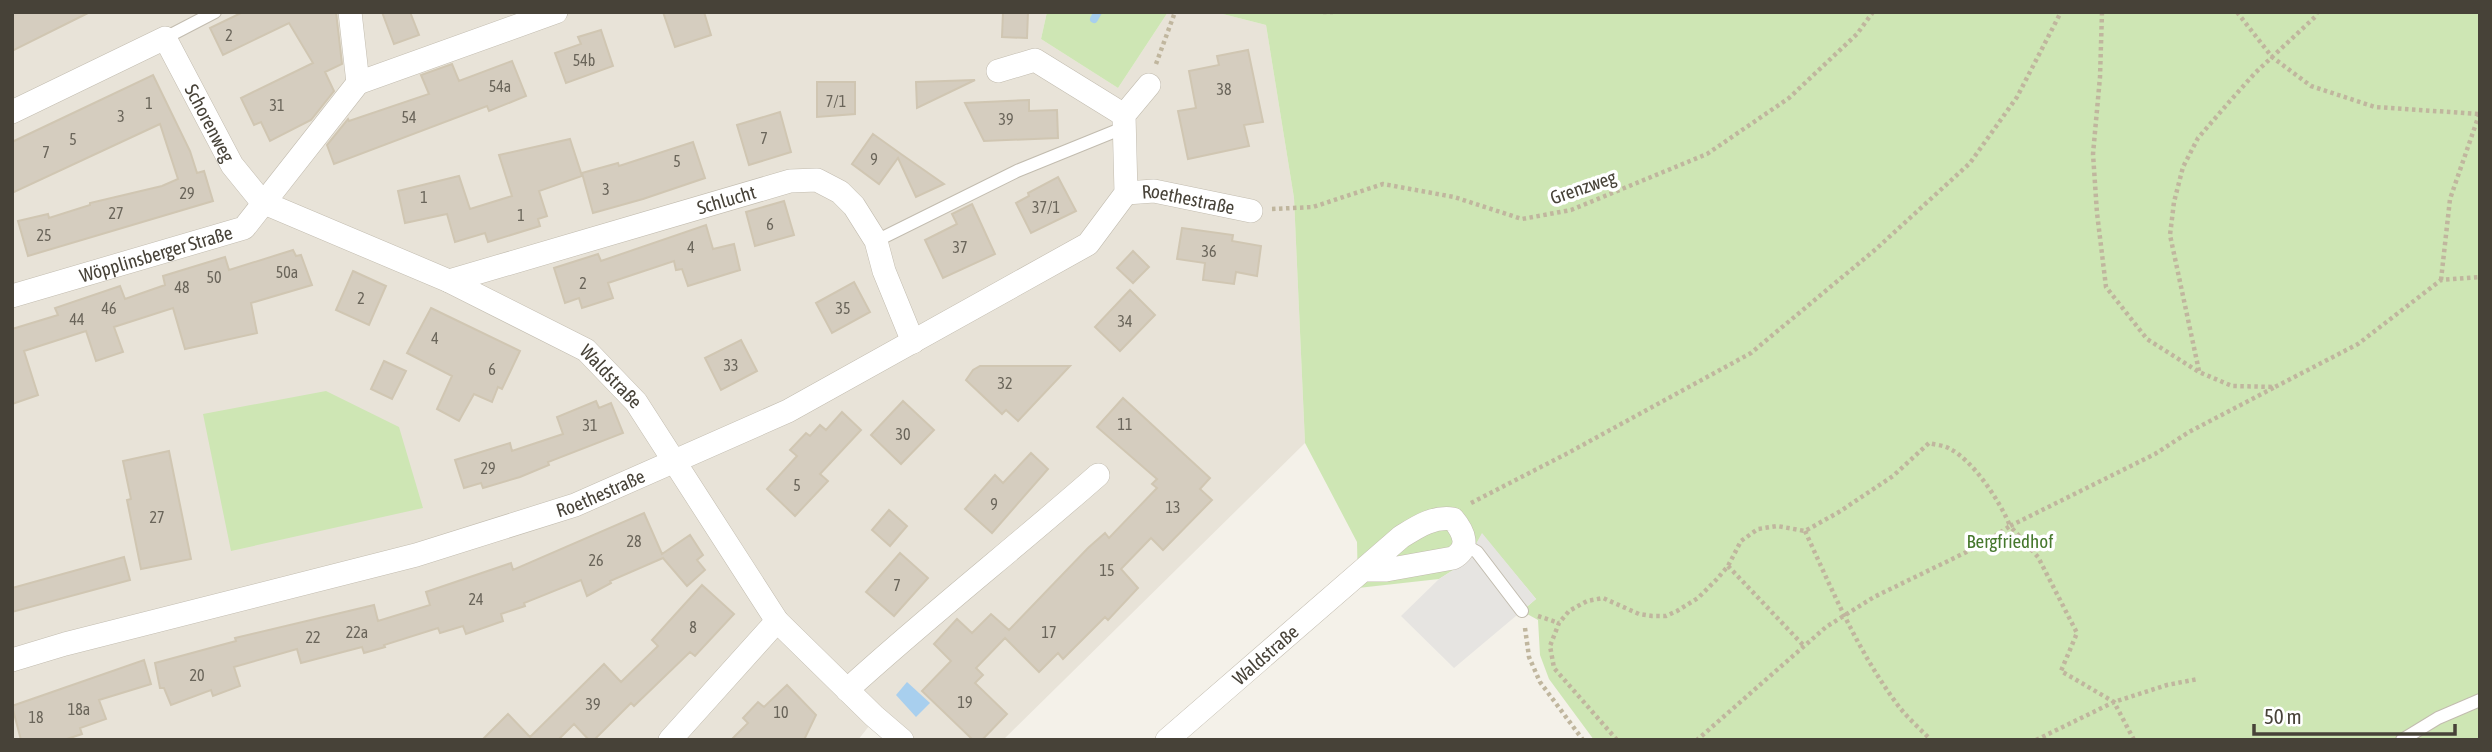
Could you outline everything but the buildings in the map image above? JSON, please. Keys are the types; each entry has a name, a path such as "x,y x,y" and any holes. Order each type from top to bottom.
{"street":[{"path":"350,12 358,83 556,12"},
{"path":"12,112 165,38"},
{"name":"Schorenweg","path":"165,38 232,165 262,202"},
{"path":"998,71 1035,60 1123,122 1149,85"},
{"name":"Wöpplinsberger Straße","path":"12,296 244,228 358,83"},
{"name":"Roethestraße","path":"12,660 65,644 416,555 575,505 788,411 1088,244 1126,193 1123,122"},
{"name":"Schlucht","path":"449,281 790,181 817,180 840,192 854,206 876,241 884,271 913,342"},
{"name":"Roethestraße","path":"1126,193 1154,191 1251,211"},
{"name":"Waldstraße","path":"262,202 449,281 586,350 636,402 777,621 902,740"},
{"path":"847,690 901,640 1019,544 1098,475"},
{"path":"1363,570 1387,570 1453,558 1462,553 1465,545 1462,530 1453,519 1442,517"},
{"name":"Waldstraße","path":"1167,740 1401,537 1442,517"},
{"path":"670,740 777,621"}],"lane":[{"path":"165,38 215,12"},
{"path":"876,241 1123,122"},
{"path":"1465,545 1477,552 1522,611"},
{"path":"2402,740 2438,718 2480,700"}],"path":[{"path":"1149,85 1175,12"},
{"path":"1324,12 1333,12"},
{"name":"Grenzweg","path":"1251,211 1313,207 1383,184 1454,197 1522,219 1571,210 1707,154 1789,98 1857,34 1873,12"},
{"path":"1442,517 1568,453 1751,353 1876,249 1970,163 2017,97 2061,12"},
{"path":"2102,12 2100,77 2093,153 2106,287 2147,339 2199,372 2232,386 2275,387"},
{"path":"2237,12 2272,57 2311,86 2375,107 2479,113 2450,199 2441,280"},
{"path":"2199,372 2170,235 2174,202 2183,167 2198,138 2317,12"},
{"path":"1697,740 1804,646 1843,616 1906,581 1983,544 2010,526 2155,454 2189,432 2358,344 2441,280 2480,277"},
{"path":"1617,740 1554,668 1550,646 1559,623 1569,611 1587,601 1603,598 1639,614 1666,616 1698,598 1728,566 1741,541 1758,529 1777,526 1805,531 1893,476 1929,443 1950,448 1963,459 2000,504 2010,526 2038,557 2077,633 2061,671 2114,702 2134,740"},
{"path":"1805,531 1843,616 1874,671 1902,710 1930,739"},
{"path":"1728,566 1804,646"},
{"path":"1522,611 1530,657 1540,682 1583,740"},
{"path":"2036,740 2114,702 2167,685 2198,679"}],"shaded area":[{"path":"12,12 1047,12 1041,39 1118,88 1168,12 1215,12 1266,25 1294,198 1305,443 1003,740 896,740 873,721 858,740 12,740"},
{"path":"1482,533 1536,599 1454,668 1401,616 1439,579 1466,562"}],"green space":[{"path":"1047,12 1168,12 1118,88 1041,39"},
{"name":"Bergfriedhof","path":"1215,12 2480,12 2480,740 1594,740 1549,679 1540,655 1538,620 1522,611 1536,599 1482,534 1466,562 1439,579 1358,588 1357,542 1305,443 1294,198 1266,25"},
{"path":"326,391 399,427 423,508 231,551 203,414"}],"water":[{"path":"907,682 930,703 916,717 896,695"}],"waterway":[{"path":"1094,19 1098,12"}]}
